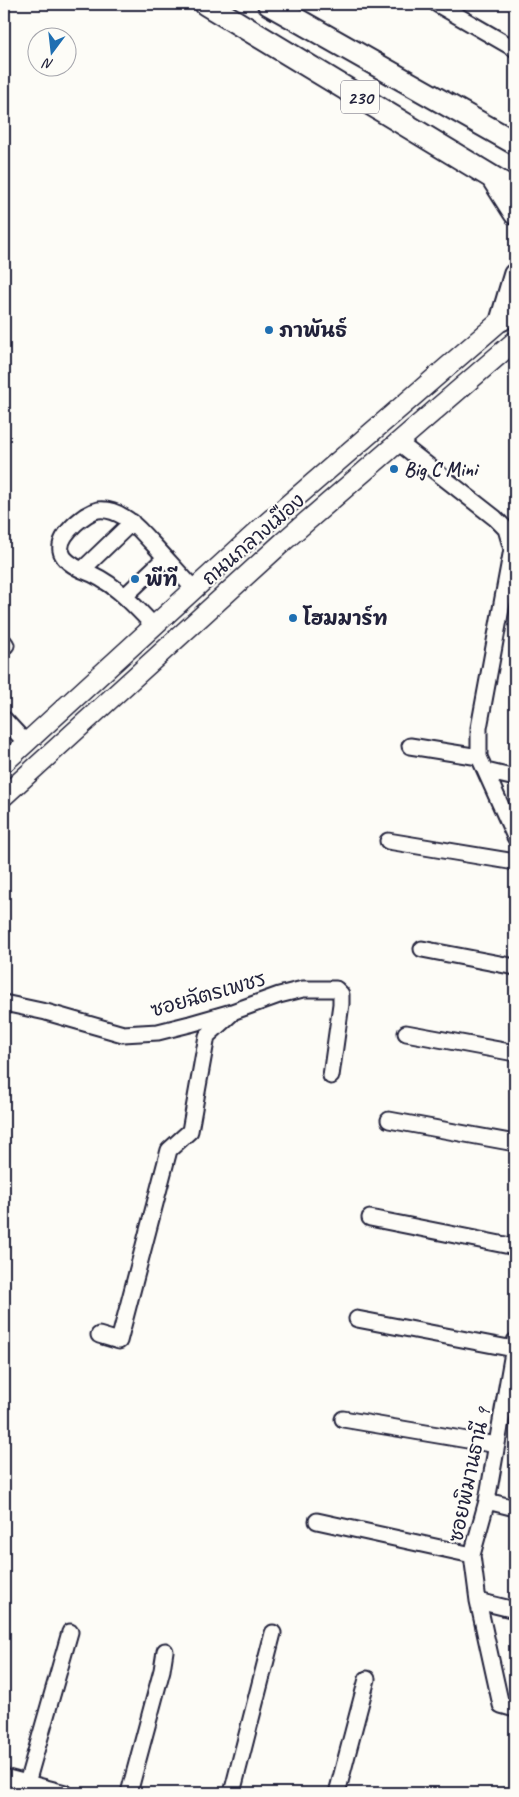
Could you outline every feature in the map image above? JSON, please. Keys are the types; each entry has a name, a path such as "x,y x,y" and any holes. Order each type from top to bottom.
{"highway":[{"name":"230","path":"206,4 515,191"},
{"name":"230","path":"270,4 515,143"},
{"path":"493,178 515,213"},
{"path":"509,314 515,276"}],"main road":[{"name":"ถนนกลางเมือง","path":"4,763 261,528 509,314"},
{"name":"ถนนกลางเมือง","path":"4,796 210,608 515,341"},
{"path":"194,589 210,608"}],"street":[{"path":"437,4 515,49"},
{"path":"398,442 495,518 506,529 512,548 479,728 479,757 515,837"},
{"path":"154,626 125,596 108,582 67,561 60,551 60,545 62,538 74,525 84,517 99,510 115,512 132,522 194,589"},
{"path":"82,570 132,522"},
{"path":"125,596 166,558"},
{"path":"4,642 6,644 4,647"},
{"path":"4,719 26,743"},
{"path":"410,746 479,757"},
{"path":"486,771 515,778"},
{"path":"388,841 515,862"},
{"path":"422,949 515,967"},
{"name":"ซอยฉัตรเพชร","path":"4,1003 46,1012 123,1034 158,1032 232,1012 279,995 304,989 336,989 341,994 341,1004 331,1076"},
{"path":"99,1335 119,1341 169,1150 190,1131 207,1036 232,1012"},
{"path":"406,1033 515,1053"},
{"path":"389,1120 515,1143"},
{"path":"370,1218 515,1247"},
{"path":"357,1319 515,1345"},
{"name":"ซอยพิมานธานี 9","path":"508,1707 478,1601 472,1555 487,1501 497,1445 510,1406 515,1345"},
{"path":"343,1419 497,1445"},
{"path":"487,1501 515,1508"},
{"path":"317,1521 472,1555"},
{"path":"478,1601 515,1610"},
{"path":"27,1783 70,1632"},
{"path":"232,1793 273,1633"},
{"path":"129,1793 162,1670 165,1652"},
{"path":"337,1793 367,1679"},
{"path":"4,1777 65,1793"}],"place":[{"name":"ภาพันธ์","path":"269,330"},
{"name":"Big C Mini","path":"394,469"},
{"name":"พีที","path":"135,579"},
{"name":"โฮมมาร์ท","path":"293,618"}]}
